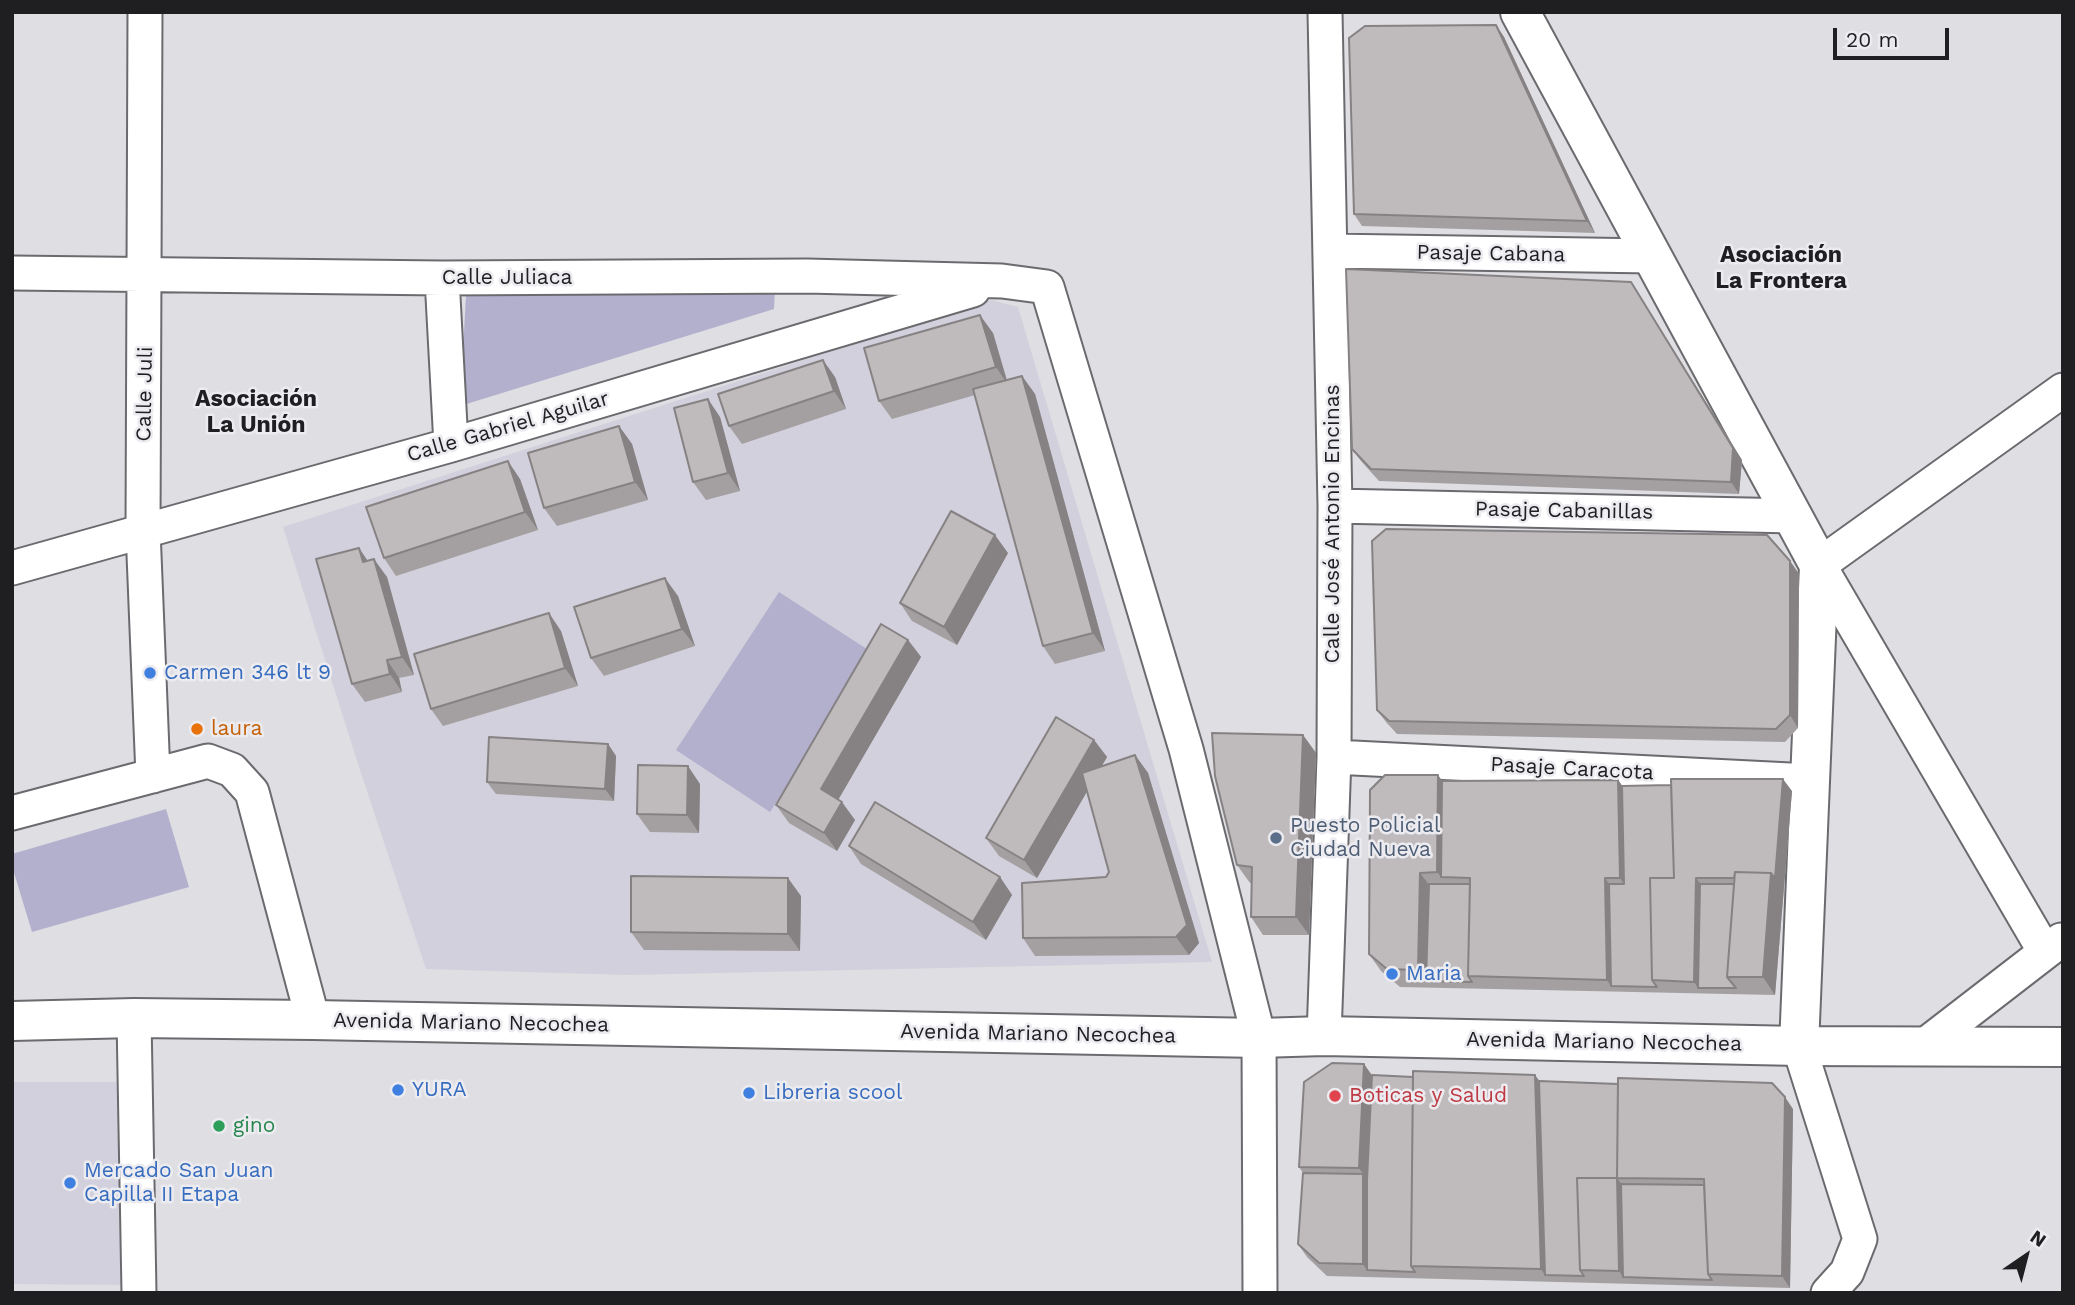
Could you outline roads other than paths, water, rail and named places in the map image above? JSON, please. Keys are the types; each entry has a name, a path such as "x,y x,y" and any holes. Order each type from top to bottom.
{"main road":[{"path":"1520,12 1819,565 1798,1046"},
{"name":"Avenida Mariano Necochea","path":"12,1021 134,1018 313,1020 1259,1038 1324,1036 1798,1046 2063,1047"}],"street":[{"name":"Calle Juli","path":"145,12 144,530 153,776"},
{"name":"Calle José Antonio Encinas","path":"1324,1036 1334,757 1335,506 1325,12"},
{"name":"Pasaje Cabana","path":"1330,251 1652,256"},
{"name":"Calle Juliaca","path":"12,273 442,278 807,276 1002,281 1047,287 1186,749 1259,1038"},
{"path":"442,278 451,445"},
{"name":"Calle Gabriel Aguilar","path":"12,568 451,445 1002,281"},
{"path":"1925,1045 2054,945 1819,565 2063,390"},
{"name":"Pasaje Cabanillas","path":"1335,506 1794,516"},
{"name":"Pasaje Caracota","path":"1334,757 1810,781"},
{"path":"12,813 208,761 232,770 252,792 313,1020"},
{"path":"134,1018 139,1293"},
{"path":"1259,1038 1260,1293"},
{"path":"1798,1046 1860,1239 1847,1272 1828,1293"}],"place":[{"name":"Carmen 346 lt 9","path":"150,673"},
{"name":"laura","path":"197,729"},
{"name":"Puesto Policial Ciudad Nueva","path":"1276,838"},
{"name":"Maria","path":"1392,974"},
{"name":"YURA","path":"398,1090"},
{"name":"Libreria scool","path":"749,1093"},
{"name":"Boticas y Salud","path":"1335,1096"},
{"name":"gino","path":"219,1126"},
{"name":"Mercado San Juan Capilla II Etapa","path":"70,1183"}],"district":[{"name":"Asociación La Frontera","path":"1781,268"},
{"name":"Asociación La Unión","path":"256,412"}]}
